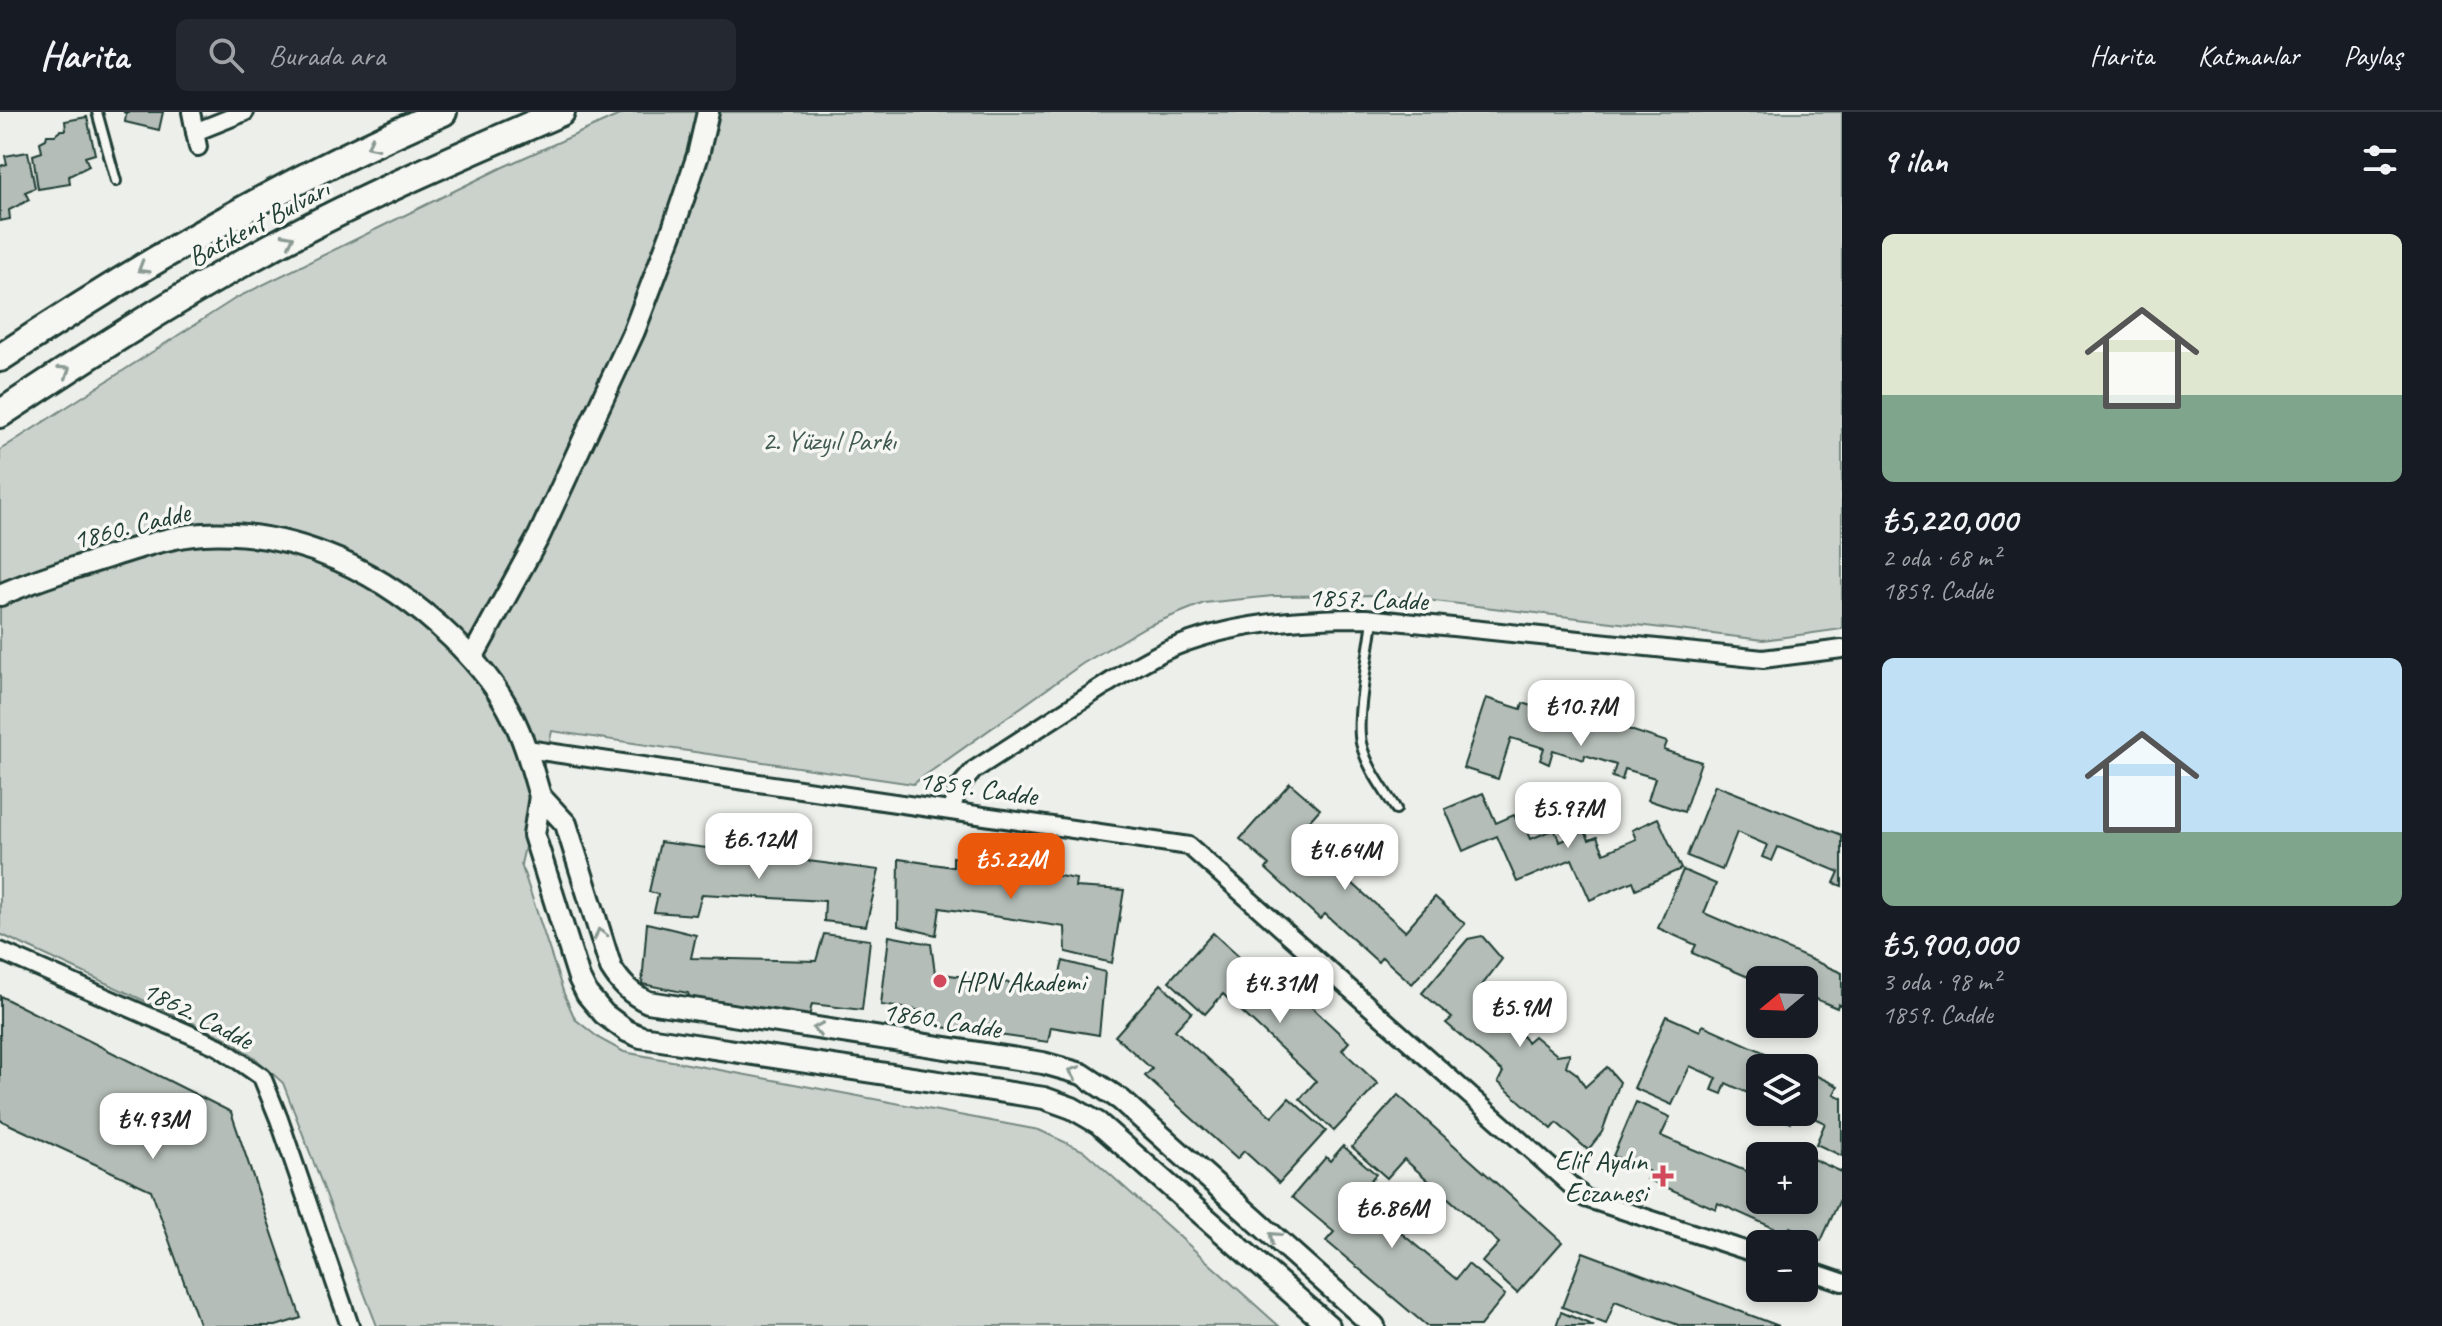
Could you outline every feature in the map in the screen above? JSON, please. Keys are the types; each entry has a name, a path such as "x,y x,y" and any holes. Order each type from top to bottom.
{"main road":[{"name":"Batıkent Bulvarı","path":"0,358 74,309 232,216 443,112"},
{"name":"Batıkent Bulvarı","path":"0,414 99,348 254,257 424,171 561,112"}],"street":[{"path":"191,112 197,140 245,112"},
{"path":"472,658 539,536 634,331 698,155 708,112"},
{"name":"1860. Cadde","path":"0,595 98,560 200,534 251,536 285,542 350,564 399,592 439,625 472,658 512,715 527,749 540,796 534,835 579,978 595,1005 617,1025 641,1037 1044,1098 1072,1108 1098,1123 1329,1326"},
{"name":"1857. Cadde","path":"951,810 959,787 974,770 1125,672 1167,650 1203,637 1272,624 1328,618 1374,619 1750,658 1778,658 1842,649"},
{"name":"1859. Cadde","path":"527,749 1189,846 1585,1198 1746,1250"},
{"name":"1860. Cadde","path":"540,796 566,824 611,968 636,996 648,1002 1043,1063 1082,1074 1121,1100 1374,1326"},
{"name":"1862. Cadde","path":"0,951 219,1047 262,1077 350,1326"},
{"path":"1818,1274 1842,1282"}],"lane":[{"path":"97,112 116,181"},
{"path":"1374,619 1361,712 1361,741 1371,770 1396,809"}],"green space":[{"name":"2. Yüzyıl Parkı","path":"626,112 1842,112 1842,629 1763,640 1384,595 1273,596 1204,603 1145,627 1082,664 913,784 552,731 521,864 575,1019 600,1039 624,1052 1039,1130 1084,1151 1279,1326 377,1326 283,1083 254,1057 225,1038 0,934 0,450 236,298 503,167"}],"building":[{"path":"123,112 163,112 159,130 125,122 126,113"},
{"path":"87,117 95,154 85,157 89,166 69,176 70,184 38,189 33,155 42,152 40,142 47,135 66,130 65,121"},
{"path":"28,152 35,188 25,192 29,200 9,210 10,219 0,221 0,166 7,164 5,156"},
{"path":"1486,698 1521,709 1523,703 1594,726 1597,719 1667,742 1664,750 1701,762 1684,812 1648,800 1655,778 1625,769 1622,780 1612,777 1616,765 1585,755 1584,760 1553,750 1549,764 1540,760 1544,748 1511,738 1498,779 1463,768"},
{"path":"1290,783 1320,809 1294,838 1348,886 1351,882 1405,931 1435,897 1465,924 1412,984 1382,957 1378,962 1325,914 1320,919 1266,869 1269,865 1240,839"},
{"path":"1715,785 1842,835 1842,886 1834,883 1839,872 1778,847 1772,861 1762,857 1767,845 1737,832 1722,870 1687,856"},
{"path":"1483,793 1496,823 1514,815 1517,821 1522,818 1531,839 1554,829 1560,842 1585,831 1589,840 1597,837 1604,853 1636,839 1632,830 1658,818 1681,869 1636,889 1633,881 1590,900 1572,859 1517,882 1497,836 1463,851 1445,809"},
{"path":"660,842 879,870 866,926 824,921 825,901 702,894 696,915 654,912 658,894 649,892"},
{"path":"953,857 1076,879 1075,887 1124,890 1112,963 1066,952 1065,927 940,908 936,935 898,926 899,859 953,867"},
{"path":"1683,870 1716,884 1704,913 1842,973 1842,1006 1838,1004 1837,1008 1818,1000 1818,966 1746,966 1746,976 1692,953 1696,945 1658,928"},
{"path":"647,923 696,935 691,958 816,961 824,934 870,940 862,1010 812,1004 808,1021 691,1001 688,993 642,984"},
{"path":"1213,933 1250,967 1259,958 1349,1042 1342,1050 1378,1084 1334,1131 1300,1099 1316,1081 1223,994 1205,1014 1169,981"},
{"name":"HPN Akademi","path":"889,936 931,944 935,973 1056,989 1063,961 1105,972 1099,1035 1051,1027 1048,1042 927,1025 931,1012 881,1005"},
{"path":"1482,936 1502,959 1477,992 1496,1011 1512,1009 1510,1021 1527,1042 1534,1036 1557,1055 1570,1053 1566,1066 1577,1074 1585,1087 1607,1067 1620,1082 1602,1132 1588,1150 1557,1123 1552,1129 1498,1082 1503,1072 1446,1023 1452,1018 1422,993 1468,939"},
{"path":"1161,984 1192,1012 1175,1030 1272,1117 1289,1098 1326,1131 1279,1183 1244,1151 1237,1159 1145,1076 1152,1069 1115,1036"},
{"path":"0,996 231,1112 301,1318 276,1326 200,1326 151,1190 0,1120"},
{"path":"1666,1016 1700,1031 1703,1025 1768,1054 1746,1054 1746,1092 1726,1083 1722,1094 1712,1090 1717,1078 1690,1066 1672,1105 1634,1088"},
{"path":"1818,1077 1838,1086 1834,1094 1842,1098 1842,1156 1818,1145 1825,1123 1818,1120"},
{"path":"1398,1095 1562,1242 1517,1293 1482,1262 1499,1243 1404,1159 1387,1178 1352,1147"},
{"path":"1636,1102 1670,1117 1661,1136 1746,1171 1746,1214 1818,1214 1818,1161 1842,1172 1842,1195 1821,1241 1818,1240 1818,1230 1790,1227 1789,1230 1778,1230 1718,1203 1716,1209 1647,1179 1650,1172 1613,1156"},
{"path":"1343,1146 1376,1174 1357,1196 1456,1279 1468,1264 1505,1295 1480,1326 1427,1326 1326,1241 1334,1232 1292,1197 1326,1157 1330,1161"},
{"path":"1583,1252 1779,1326 1681,1326 1615,1301 1606,1324 1562,1307"},
{"path":"1561,1312 1594,1326 1556,1326"}],"place":[{"name":"HPN Akademi","path":"940,981"},
{"name":"Elif Aydın Eczanesi","path":"1663,1176"}]}
